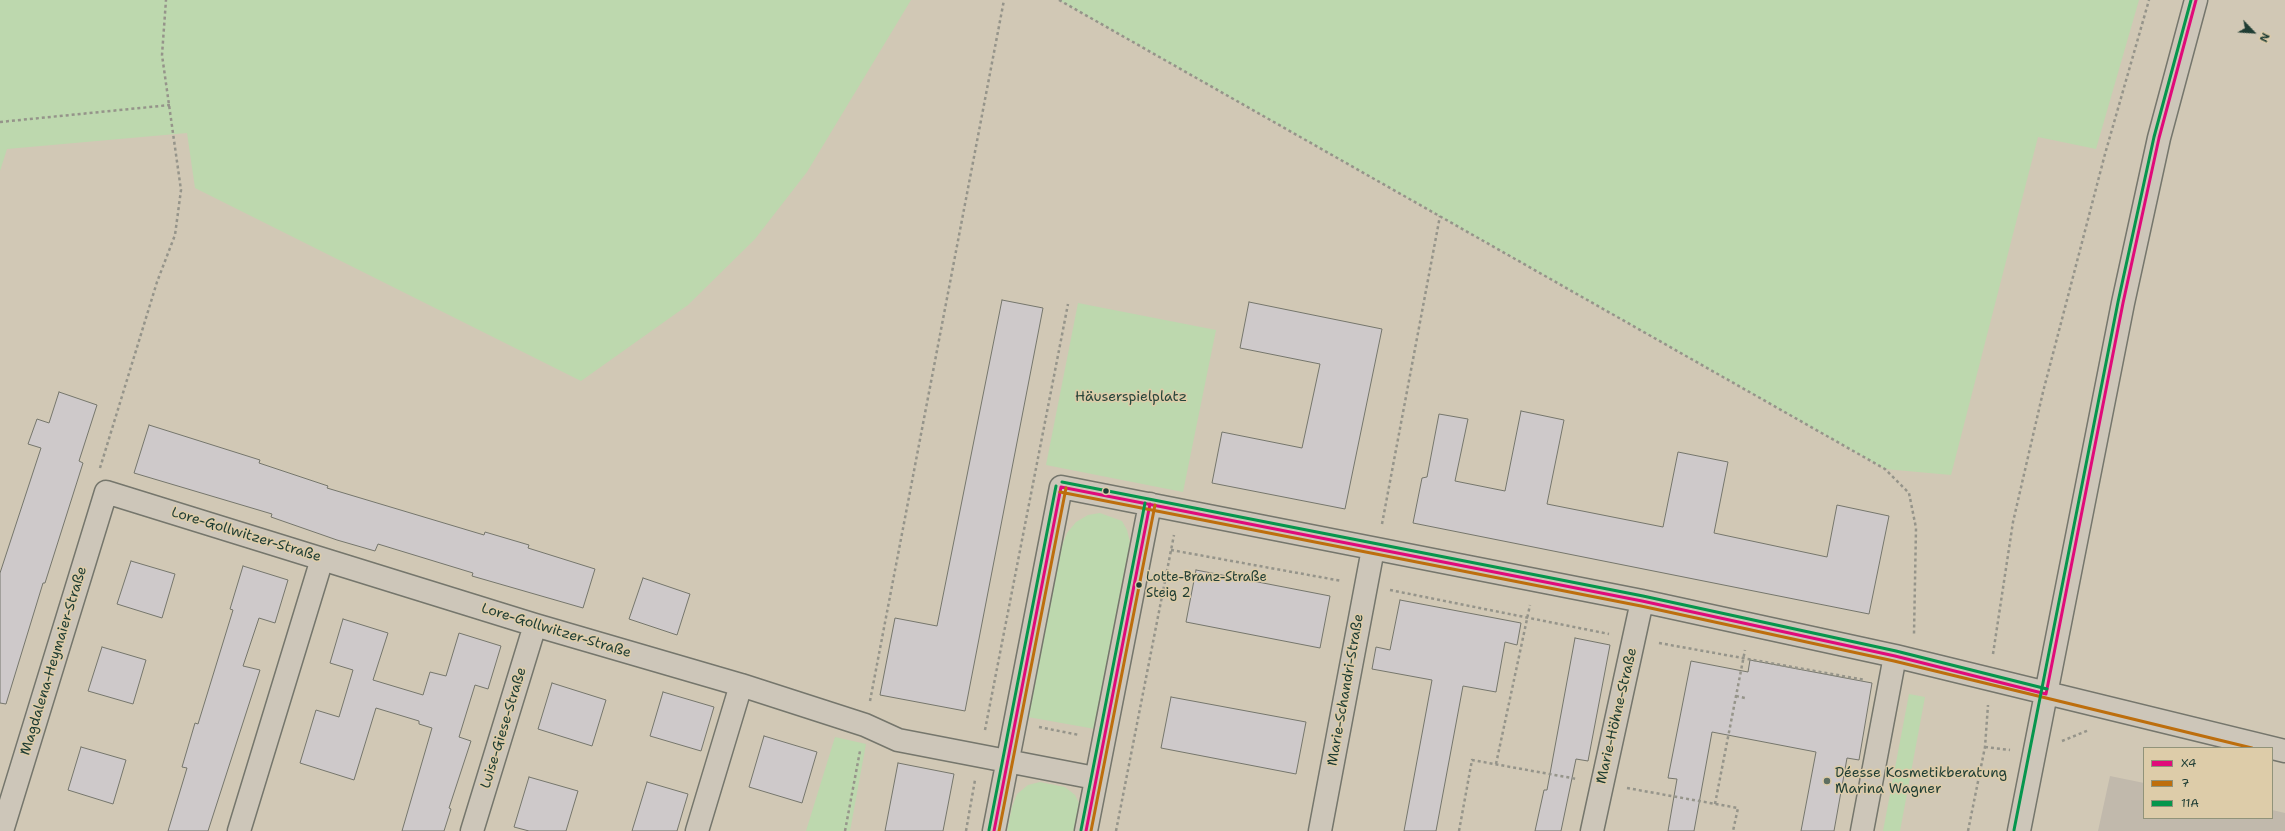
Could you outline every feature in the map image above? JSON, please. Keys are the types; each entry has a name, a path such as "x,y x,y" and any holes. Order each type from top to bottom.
{"street":[{"path":"2019,831 2122,303 2159,138 2196,0"},
{"path":"994,831 1061,487 1642,601 1904,659 2268,747"},
{"name":"Lore-Gollwitzer-Straße","path":"106,492 535,625 741,685 866,725 898,740 1095,778"},
{"name":"Magdalena-Heymaier-Straße","path":"2,831 106,492"},
{"path":"1086,831 1095,778 1150,504"},
{"name":"Marie-Schandri-Straße","path":"1320,831 1365,585 1373,549"},
{"path":"239,831 322,559"},
{"name":"Marie-Höhne-Straße","path":"1592,831 1642,601"},
{"name":"Luise-Giese-Straße","path":"472,831 535,625"},
{"path":"1862,831 1890,684 1904,659"},
{"path":"697,831 741,685"},
{"path":"2273,748 2285,751"}],"path":[{"path":"106,492 98,473 157,282 175,235 180,190 170,105 162,55 166,0"},
{"path":"845,831 1004,0"},
{"path":"1059,0 1886,469 1909,493 1916,528 1904,659"},
{"path":"1968,831 1985,747 1996,622 2013,522 2043,392 2105,154 2149,0"},
{"path":"0,122 170,105"},
{"path":"1373,549 1381,530 1440,216"},
{"path":"966,831 1068,304"},
{"path":"1116,831 1179,510"},
{"path":"1172,550 1365,585 1634,638 1890,684"},
{"path":"1496,764 1528,618 1534,580"},
{"path":"1715,804 1749,625"},
{"path":"1736,696 1745,698"},
{"path":"987,717 1133,746"}],"shaded area":[{"path":"2110,776 2143,783 2143,819 2273,819 2273,810 2285,813 2285,831 2098,831"}],"green space":[{"path":"0,0 911,0 807,172 755,239 688,305 581,381 195,188 187,133 7,149 0,171"},
{"path":"1059,0 2139,0 2096,149 2038,137 1951,475 1885,469"},
{"name":"Häuserspielplatz","path":"1078,303 1216,330 1183,492 1046,465"},
{"path":"1100,513 1122,521 1127,530 1130,542 1129,557 1095,729 1028,717 1061,548 1067,533 1076,522 1088,515"},
{"path":"1909,694 1925,697 1900,831 1883,831"},
{"path":"835,737 866,744 850,831 806,831"},
{"path":"1040,782 1065,787 1075,795 1079,803 1076,831 1007,831 1012,807 1017,794 1028,785"}],"building":[{"path":"1002,300 1043,308 965,711 880,695 895,618 937,626"},
{"path":"1249,302 1382,329 1345,509 1212,483 1222,432 1302,448 1320,364 1240,348"},
{"path":"59,392 97,405 79,461 83,463 45,583 43,583 6,704 0,703 0,573 41,448 28,444 37,419 49,423"},
{"path":"1521,411 1564,420 1547,504 1663,527 1678,452 1728,462 1714,533 1827,557 1837,505 1889,516 1869,614 1413,523 1422,478 1427,477 1439,414 1468,419 1455,481 1505,491"},
{"path":"149,425 260,460 259,463 328,486 327,488 484,535 485,532 529,545 528,548 595,569 583,608 472,576 473,573 378,544 375,551 337,540 271,517 272,514 134,473"},
{"path":"131,561 175,574 162,618 117,604"},
{"path":"243,566 288,580 275,623 259,618 243,666 260,670 208,831 168,831 187,768 182,767 195,723 198,724 233,610 230,609"},
{"path":"1196,570 1330,596 1320,648 1186,622"},
{"path":"643,578 690,594 677,635 629,619"},
{"path":"1400,600 1521,623 1517,645 1505,642 1496,692 1463,686 1436,831 1404,831 1432,680 1372,669 1376,647 1390,650"},
{"path":"343,619 388,633 373,680 423,695 430,672 446,676 459,633 501,646 488,689 475,685 459,737 471,741 449,808 451,809 444,831 402,831 432,728 419,724 419,721 376,708 354,780 300,763 316,710 339,717 353,670 330,663"},
{"path":"1575,638 1610,645 1588,761 1576,759 1561,831 1535,831 1544,790 1547,790"},
{"path":"102,647 146,660 133,704 88,691"},
{"path":"1750,660 1872,683 1859,760 1847,758 1834,831 1801,831 1816,752 1712,732 1694,831 1668,831 1677,779 1668,778 1691,661 1748,672"},
{"path":"552,683 606,700 592,746 538,729"},
{"path":"663,692 714,707 701,751 650,736"},
{"path":"1171,697 1306,722 1296,774 1161,748"},
{"path":"764,736 817,752 802,803 749,787"},
{"path":"81,747 126,760 113,804 68,790"},
{"path":"898,763 954,774 943,831 885,831"},
{"path":"529,777 578,791 566,831 529,831 514,827"},
{"path":"647,782 688,794 677,831 632,831"}],"transit line":[{"name":"11A","path":"2014,830 2118,302 2154,137 2191,0"},
{"name":"X4","path":"2046,694 2123,303 2159,138 2196,0"},
{"name":"11A","path":"1062,482 1643,596 1896,651 2047,689"},
{"name":"11A","path":"989,830 1056,486"},
{"name":"X4","path":"994,831 1061,487 1642,601 1895,656 2046,694"},
{"name":"7","path":"999,831 1066,488"},
{"name":"7","path":"1060,492 1641,606 1894,661 2248,747"},
{"name":"11A","path":"1081,830 1145,503"},
{"name":"X4","path":"1086,831 1150,504"},
{"name":"7","path":"1091,831 1155,505"}],"place":[{"name":"Lotte-Branz-Straße Steig 2","path":"1139,585"},
{"name":"Déesse Kosmetikberatung Marina Wagner","path":"1827,781"}]}
